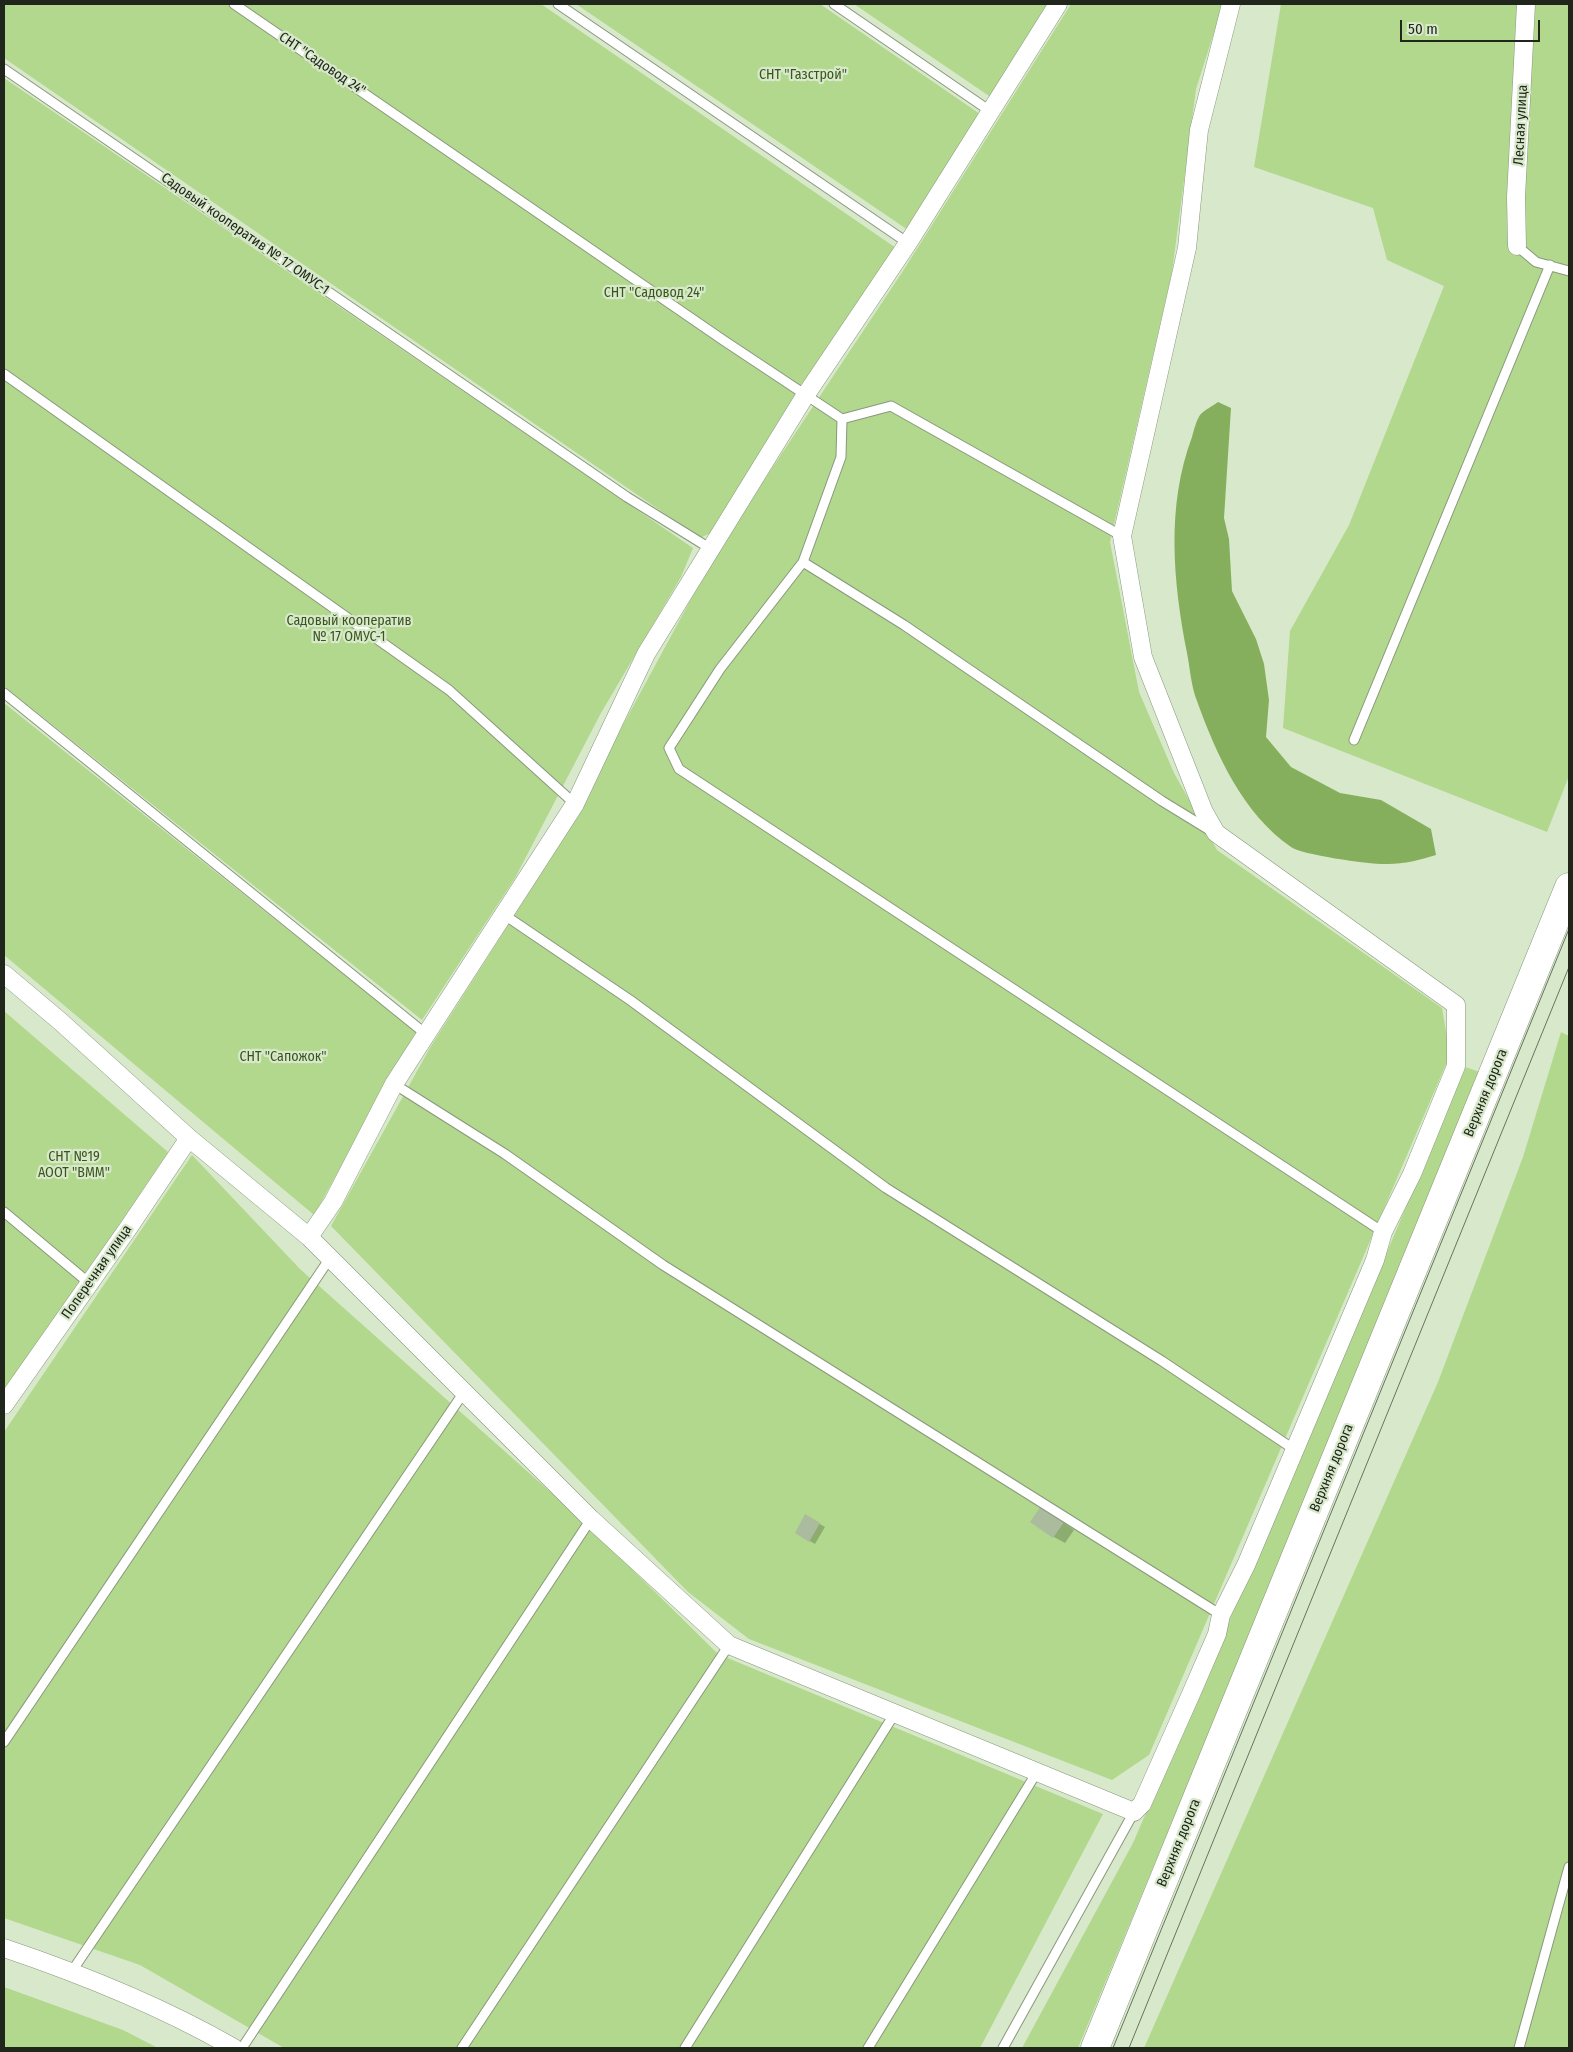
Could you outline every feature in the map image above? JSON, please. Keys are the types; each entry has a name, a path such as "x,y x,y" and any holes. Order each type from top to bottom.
{"main road":[{"name":"Верхняя дорога","path":"1095,2048 1569,887"}],"street":[{"path":"309,1237 333,1202 394,1084 427,1035 502,914 575,804 646,654 805,396 908,243 1058,4"},
{"path":"4,974 61,1022 188,1138 309,1237 591,1519 729,1645 1134,1812 1142,1804 1217,1634 1221,1615 1246,1565 1375,1260 1383,1232 1412,1174 1456,1066 1456,1005 1216,833 1204,812 1143,658 1122,536 1187,248 1198,130 1231,4"},
{"name":"Лесная улица","path":"1517,246 1516,197 1526,4"},
{"name":"Поперечная улица","path":"4,1405 188,1138"},
{"path":"4,1948 72,1971 192,2024 234,2048"}],"lane":[{"name":"СНТ \"Садовод 24\"","path":"234,4 805,396 842,419"},
{"path":"558,4 908,243"},
{"path":"834,4 990,111"},
{"name":"Садовый кооператив № 17 ОМУС-1","path":"4,69 627,497 711,549"},
{"path":"1517,246 1536,262 1569,271"},
{"path":"1354,740 1550,265"},
{"path":"4,374 449,690 575,804"},
{"path":"1122,536 891,406 842,419 841,457 802,562 720,670 670,748 679,769 1383,1232"},
{"path":"802,562 904,625 1162,801 1216,833"},
{"path":"4,693 427,1035"},
{"path":"502,914 630,1000 886,1188 1162,1361 1295,1450"},
{"path":"394,1084 504,1154 663,1265 1221,1615"},
{"path":"4,1212 89,1283"},
{"path":"4,1742 330,1258"},
{"path":"72,1971 464,1392"},
{"path":"242,2048 591,1519"},
{"path":"462,2048 729,1645"},
{"path":"685,2048 895,1713"},
{"path":"868,2048 1037,1772"},
{"path":"1003,2048 1134,1812"},
{"path":"1519,2048 1569,1867"}],"green space":[{"name":"СНТ \"Садовод 24\"","path":"4,4 541,4 896,248 715,531 700,538 4,58"},
{"name":"СНТ \"Газстрой\"","path":"576,4 820,4 980,114 908,230"},
{"path":"854,4 1052,4 992,98"},
{"path":"1071,4 1223,4 1196,89 1172,272 1110,542 1139,692 1174,773 1217,850 1442,1008 1450,1055 1149,1755 1112,1780 749,1639 688,1592 331,1226 431,1046 570,828 617,736 717,551 903,271"},
{"path":"1281,4 1569,4 1569,776 1547,832 1283,728 1290,631 1349,525 1444,286 1387,260 1373,208 1254,167"},
{"name":"Садовый кооператив № 17 ОМУС-1","path":"4,78 693,548 681,577 601,713 515,878 422,1020 4,686"},
{"name":"СНТ \"Сапожок\"","path":"4,703 416,1032 314,1215 4,955"},
{"name":"СНТ №19 АООТ \"ВММ\"","path":"4,1011 168,1152 4,1396"},
{"path":"1561,1032 1569,1036 1569,2048 1144,2048 1438,1382 1523,1157"},
{"path":"1465,1067 1483,1073 1078,2048 1022,2048 1133,1843 1320,1411"},
{"path":"192,1155 300,1269 583,1521 718,1654 1103,1814 980,2048 284,2048 140,1965 4,1918 4,1432"},
{"path":"4,1987 123,2030 158,2048 4,2048"}],"shaded area":[{"path":"1218,402 1231,408 1224,518 1229,539 1232,591 1256,639 1264,664 1269,700 1266,737 1291,767 1340,793 1381,800 1431,829 1436,855 1394,864 1380,864 1338,859 1291,847 1259,818 1233,782 1222,762 1193,689 1178,599 1174,544 1178,490 1195,426 1200,415"}],"building":[{"path":"1041,1506 1064,1522 1053,1538 1030,1522"},
{"path":"805,1514 820,1523 809,1542 795,1533"}],"tram line":[{"path":"1113,2048 1569,929"},
{"path":"1129,2048 1569,967"}]}
